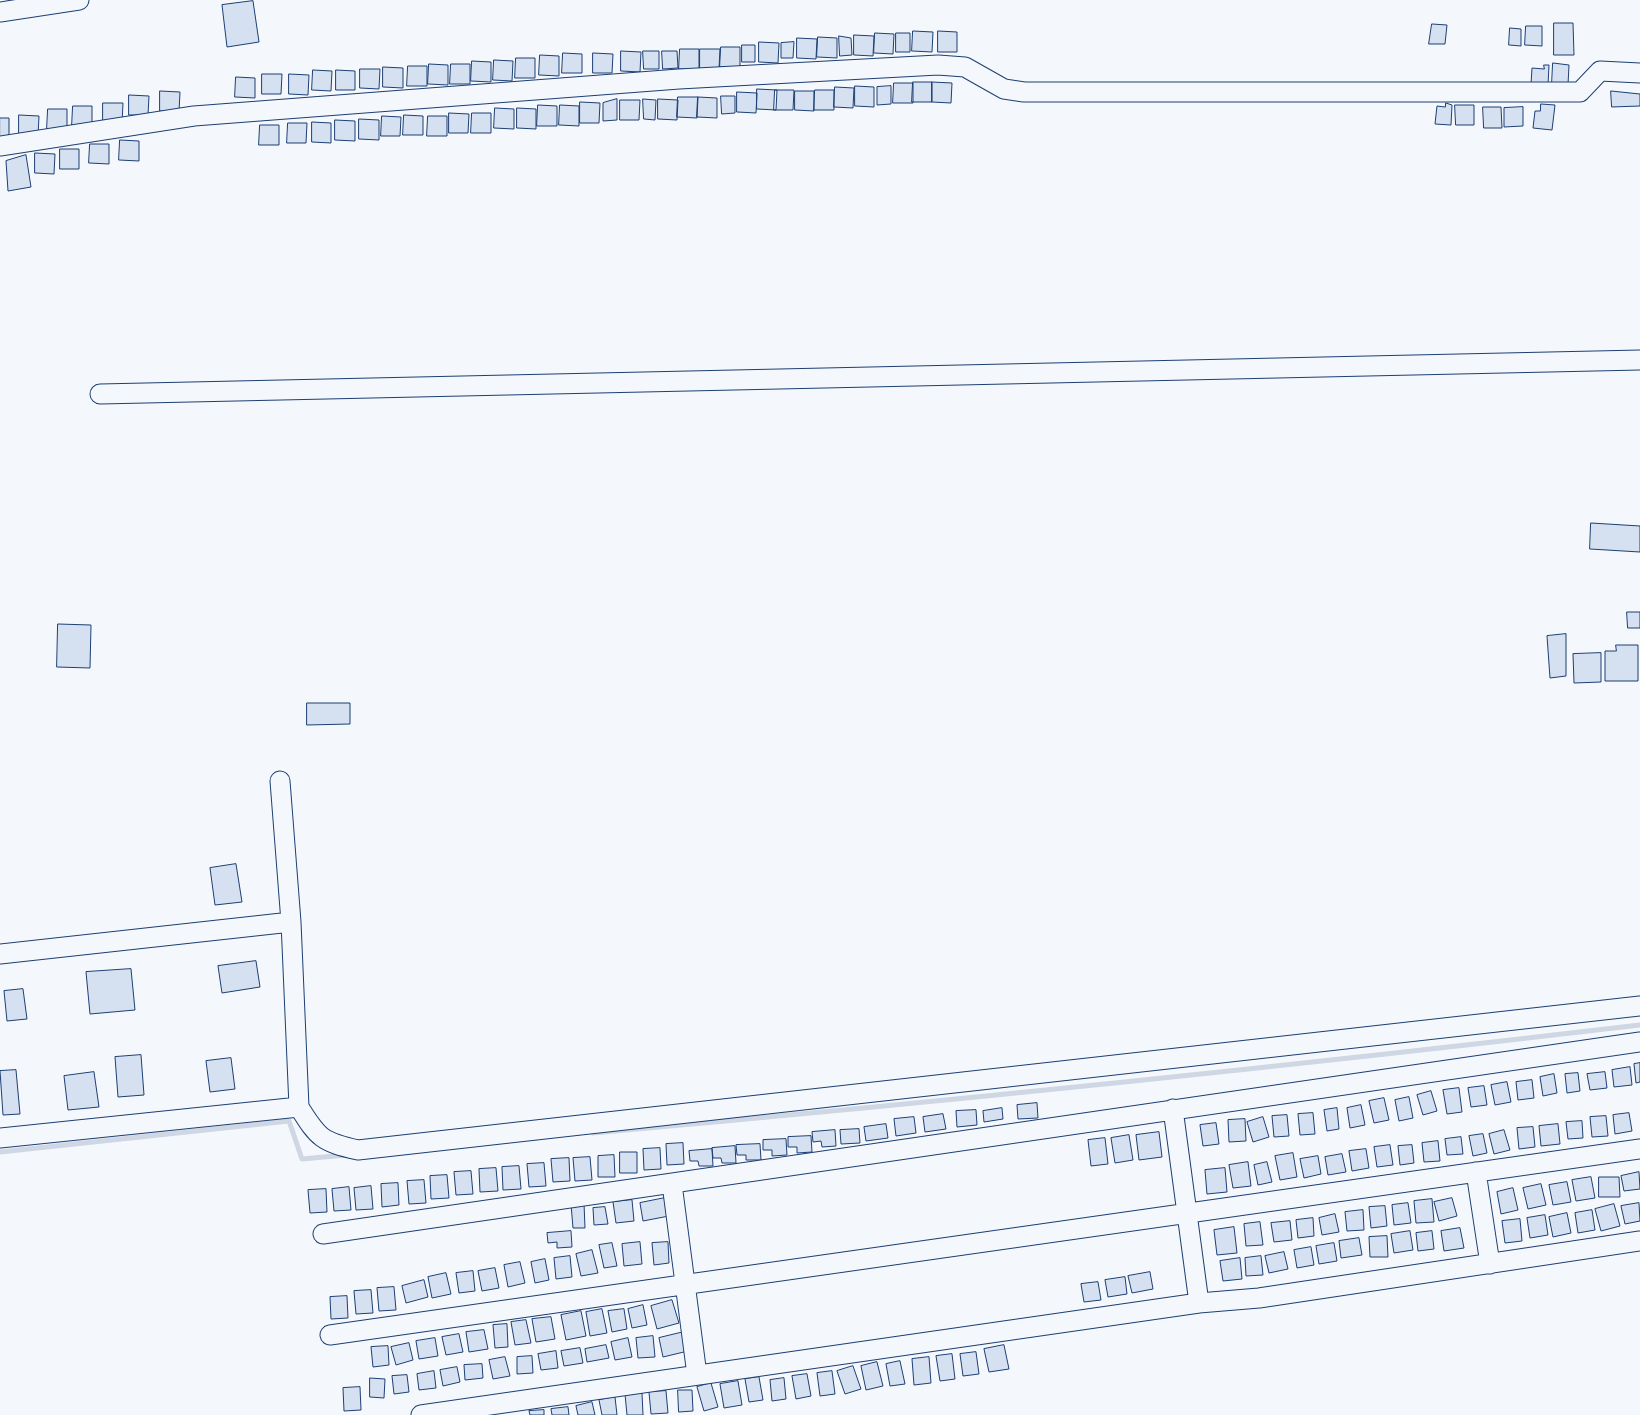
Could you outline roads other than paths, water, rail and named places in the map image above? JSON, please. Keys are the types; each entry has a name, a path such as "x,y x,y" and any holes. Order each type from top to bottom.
{"street":[{"path":"0,12 79,0"},
{"path":"0,146 194,116 679,79 938,65 965,67 1004,89 1024,92 1580,92 1600,71 1640,73"},
{"path":"100,394 1640,360"},
{"path":"280,780 291,922 299,1107 314,1131 325,1140 358,1150 1640,1006"},
{"path":"0,954 291,922"},
{"path":"323,1234 1640,1042"},
{"path":"0,1138 299,1107"},
{"path":"1173,1109 1199,1303"},
{"path":"330,1335 687,1288 1187,1213 1640,1149"},
{"path":"1476,1172 1490,1264"},
{"path":"672,1184 697,1375"},
{"path":"421,1415 1199,1303 1259,1298 1640,1241"}],"waterway":[{"path":"593,1133 1117,1083 1640,1025"},
{"path":"0,1152 289,1121 302,1159 346,1155"}]}
